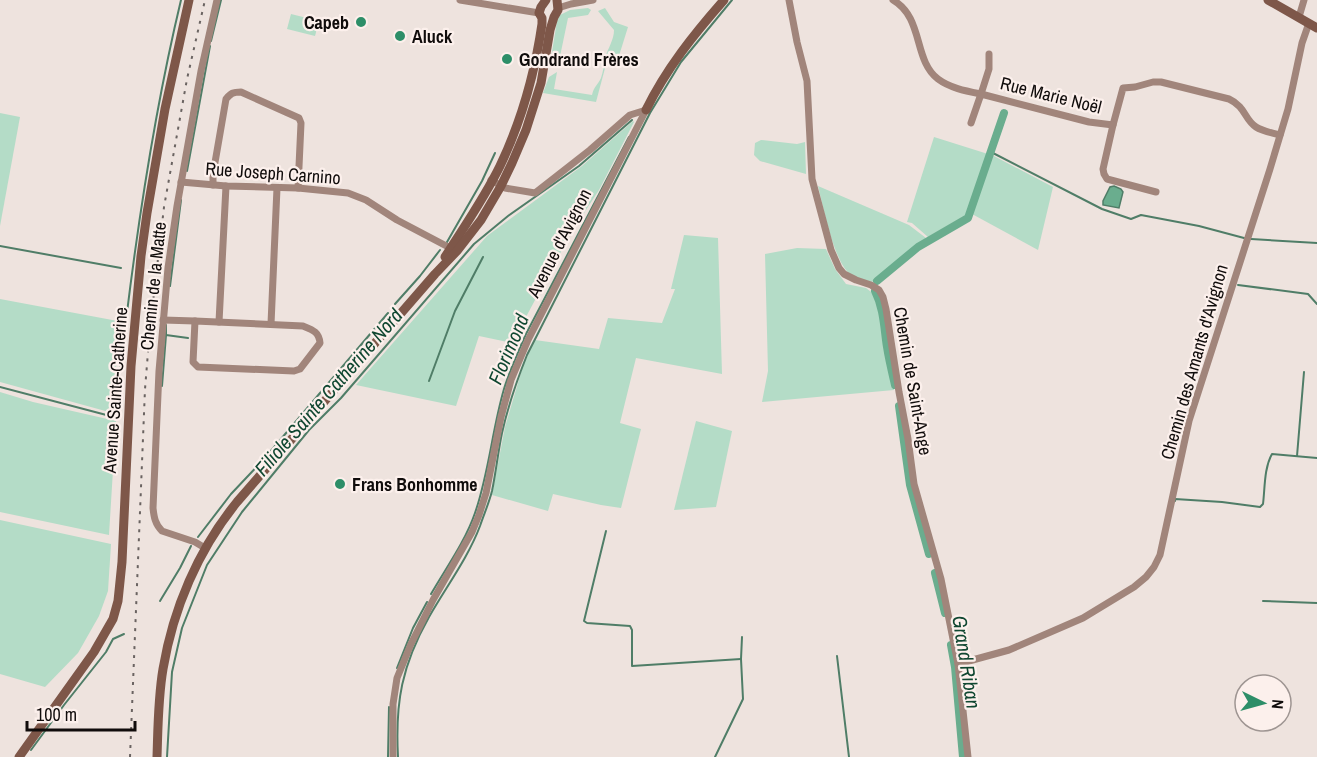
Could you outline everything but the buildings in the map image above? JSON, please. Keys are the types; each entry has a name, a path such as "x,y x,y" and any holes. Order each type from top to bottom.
{"main road":[{"name":"Avenue Sainte-Catherine","path":"19,757 94,652 112,619 118,601 122,562 131,366 141,256 165,109 189,0"},
{"name":"Avenue d'Avignon","path":"646,110 655,91 685,46 724,0"},
{"path":"1268,0 1313,25"},
{"path":"454,250 499,167 522,108 538,50 542,24 541,7 545,2 551,2 556,7"},
{"path":"541,15 547,19 556,7"},
{"path":"157,757 165,655 184,591 205,548 228,514 481,220 501,186 534,108 556,7"}],"street":[{"name":"Chemin de la Matte","path":"205,548 195,542 162,531 154,519 153,508 168,268 201,71 217,0"},
{"path":"460,0 541,15"},
{"path":"556,7 593,0"},
{"name":"Chemin de Saint-Ange","path":"789,0 807,81 812,179 831,250 844,274 879,290 886,309 914,484 941,579 958,664 968,757"},
{"name":"Rue Marie Noël","path":"893,0 905,9 913,22 928,68 936,78 953,87 1089,122 1113,125"},
{"path":"1299,17 1304,0"},
{"name":"Chemin des Amants d'Avignon","path":"958,664 1009,650 1077,621 1134,587 1154,567 1160,555 1188,421 1268,177 1288,109 1302,43 1313,25"},
{"name":"Rue Marie Noël","path":"981,94 989,69 989,54"},
{"name":"Rue Marie Noël","path":"1156,192 1107,179 1104,174 1103,169 1123,88 1154,82 1229,99 1242,108 1256,127 1280,135"},
{"path":"213,185 226,99 231,93 241,92 299,118 301,123 298,188"},
{"path":"971,123 981,94"},
{"path":"491,180 501,186 536,193 630,115 646,110"},
{"name":"Avenue d'Avignon","path":"393,757 393,704 397,678 433,600 472,532 479,515 501,417 515,370 528,340 646,110"},
{"name":"Rue Joseph Carnino","path":"181,182 348,193 366,200 397,220 454,250"},
{"path":"219,322 226,186"},
{"path":"271,324 277,188"},
{"path":"163,320 195,321 271,324 303,326 314,330 319,336 320,343 300,369 294,371 198,367 193,362 195,321"}],"shaded area":[{"path":"588,8 591,10 588,15 568,18 558,66 551,58 560,15 570,10"},
{"path":"605,8 614,22 628,27 618,59 608,57 596,102 543,93 549,77 557,72 554,89 592,95 601,78 605,58 614,34 614,30 598,11"},
{"path":"291,14 319,21 315,36 287,29"},
{"path":"0,113 20,117 0,226"},
{"path":"633,121 599,190 571,233 512,343 479,336 456,406 356,385 487,236 582,166"},
{"path":"934,137 988,154 966,215 928,237 912,223 907,222"},
{"path":"761,140 797,144 805,142 806,174 760,161 754,155 755,143"},
{"path":"992,155 1053,187 1038,250 972,214"},
{"path":"818,186 909,225 926,238 872,282 852,275 844,268 834,246"},
{"path":"1114,186 1123,192 1119,208 1103,205 1110,187"},
{"path":"684,235 718,238 722,374 636,358 620,423 641,429 621,508 553,494 548,511 492,495 505,427 523,366 535,340 599,349 608,318 662,323 675,289 671,289"},
{"path":"797,248 826,249 835,269 846,284 866,288 875,295 881,310 894,390 762,402 768,371 765,254"},
{"path":"0,299 123,322 109,412 0,382"},
{"path":"0,392 116,421 109,535 0,512"},
{"path":"696,421 732,431 716,507 674,510"},
{"path":"0,520 111,544 108,591 99,616 78,653 45,687 0,674"}],"waterway":[{"path":"0,387 114,417 115,388 119,381 144,189 181,0"},
{"path":"211,41 221,0"},
{"path":"398,757 399,701 412,651 480,526 492,491 507,413 527,355 650,113 681,62 732,0"},
{"path":"187,171 210,46"},
{"name":"Grand Riban","path":"877,281 918,247 968,218 1004,113"},
{"name":"Filiole Sainte Catherine Nord","path":"167,757 172,672 182,628 207,565 242,512 309,430 341,398 474,244 508,216 579,166 632,120"},
{"name":"Florimond","path":"431,594 461,545 475,513 484,483 496,420 511,368 526,334 629,137"},
{"path":"991,152 1102,209 1131,219 1141,215 1199,226 1244,238"},
{"path":"447,242 482,181 495,153"},
{"path":"170,286 181,200"},
{"path":"1251,239 1317,243"},
{"path":"0,246 121,268"},
{"path":"395,304 440,250"},
{"path":"429,381 455,311 483,257"},
{"path":"1238,285 1308,294 1317,304"},
{"name":"Grand Riban","path":"875,291 882,312 895,385"},
{"path":"198,537 231,494 264,459 388,313"},
{"path":"166,325 166,335"},
{"path":"162,386 166,335 188,338"},
{"path":"1297,456 1304,372"},
{"name":"Grand Riban","path":"899,406 910,485 929,554"},
{"path":"1175,501 1175,499 1222,502 1260,507 1263,504 1266,472 1272,454 1317,458"},
{"path":"606,531 584,621 630,626 632,666 741,659"},
{"path":"160,601 191,546"},
{"name":"Grand Riban","path":"935,573 945,613"},
{"path":"1263,601 1317,603"},
{"name":"Florimond","path":"397,668 413,628 427,602"},
{"path":"31,750 106,652 113,639 124,634"},
{"path":"715,757 743,699 742,637"},
{"name":"Grand Riban","path":"951,645 963,757"},
{"path":"837,656 849,757"},
{"name":"Florimond","path":"388,757 389,707"}],"railway":[{"path":"130,757 145,389 150,328 164,207 187,79 205,0"}],"place":[{"name":"Capeb","path":"361,22"},
{"name":"Aluck","path":"400,36"},
{"name":"Gondrand Frères","path":"507,59"},
{"name":"Frans Bonhomme","path":"340,484"}]}
